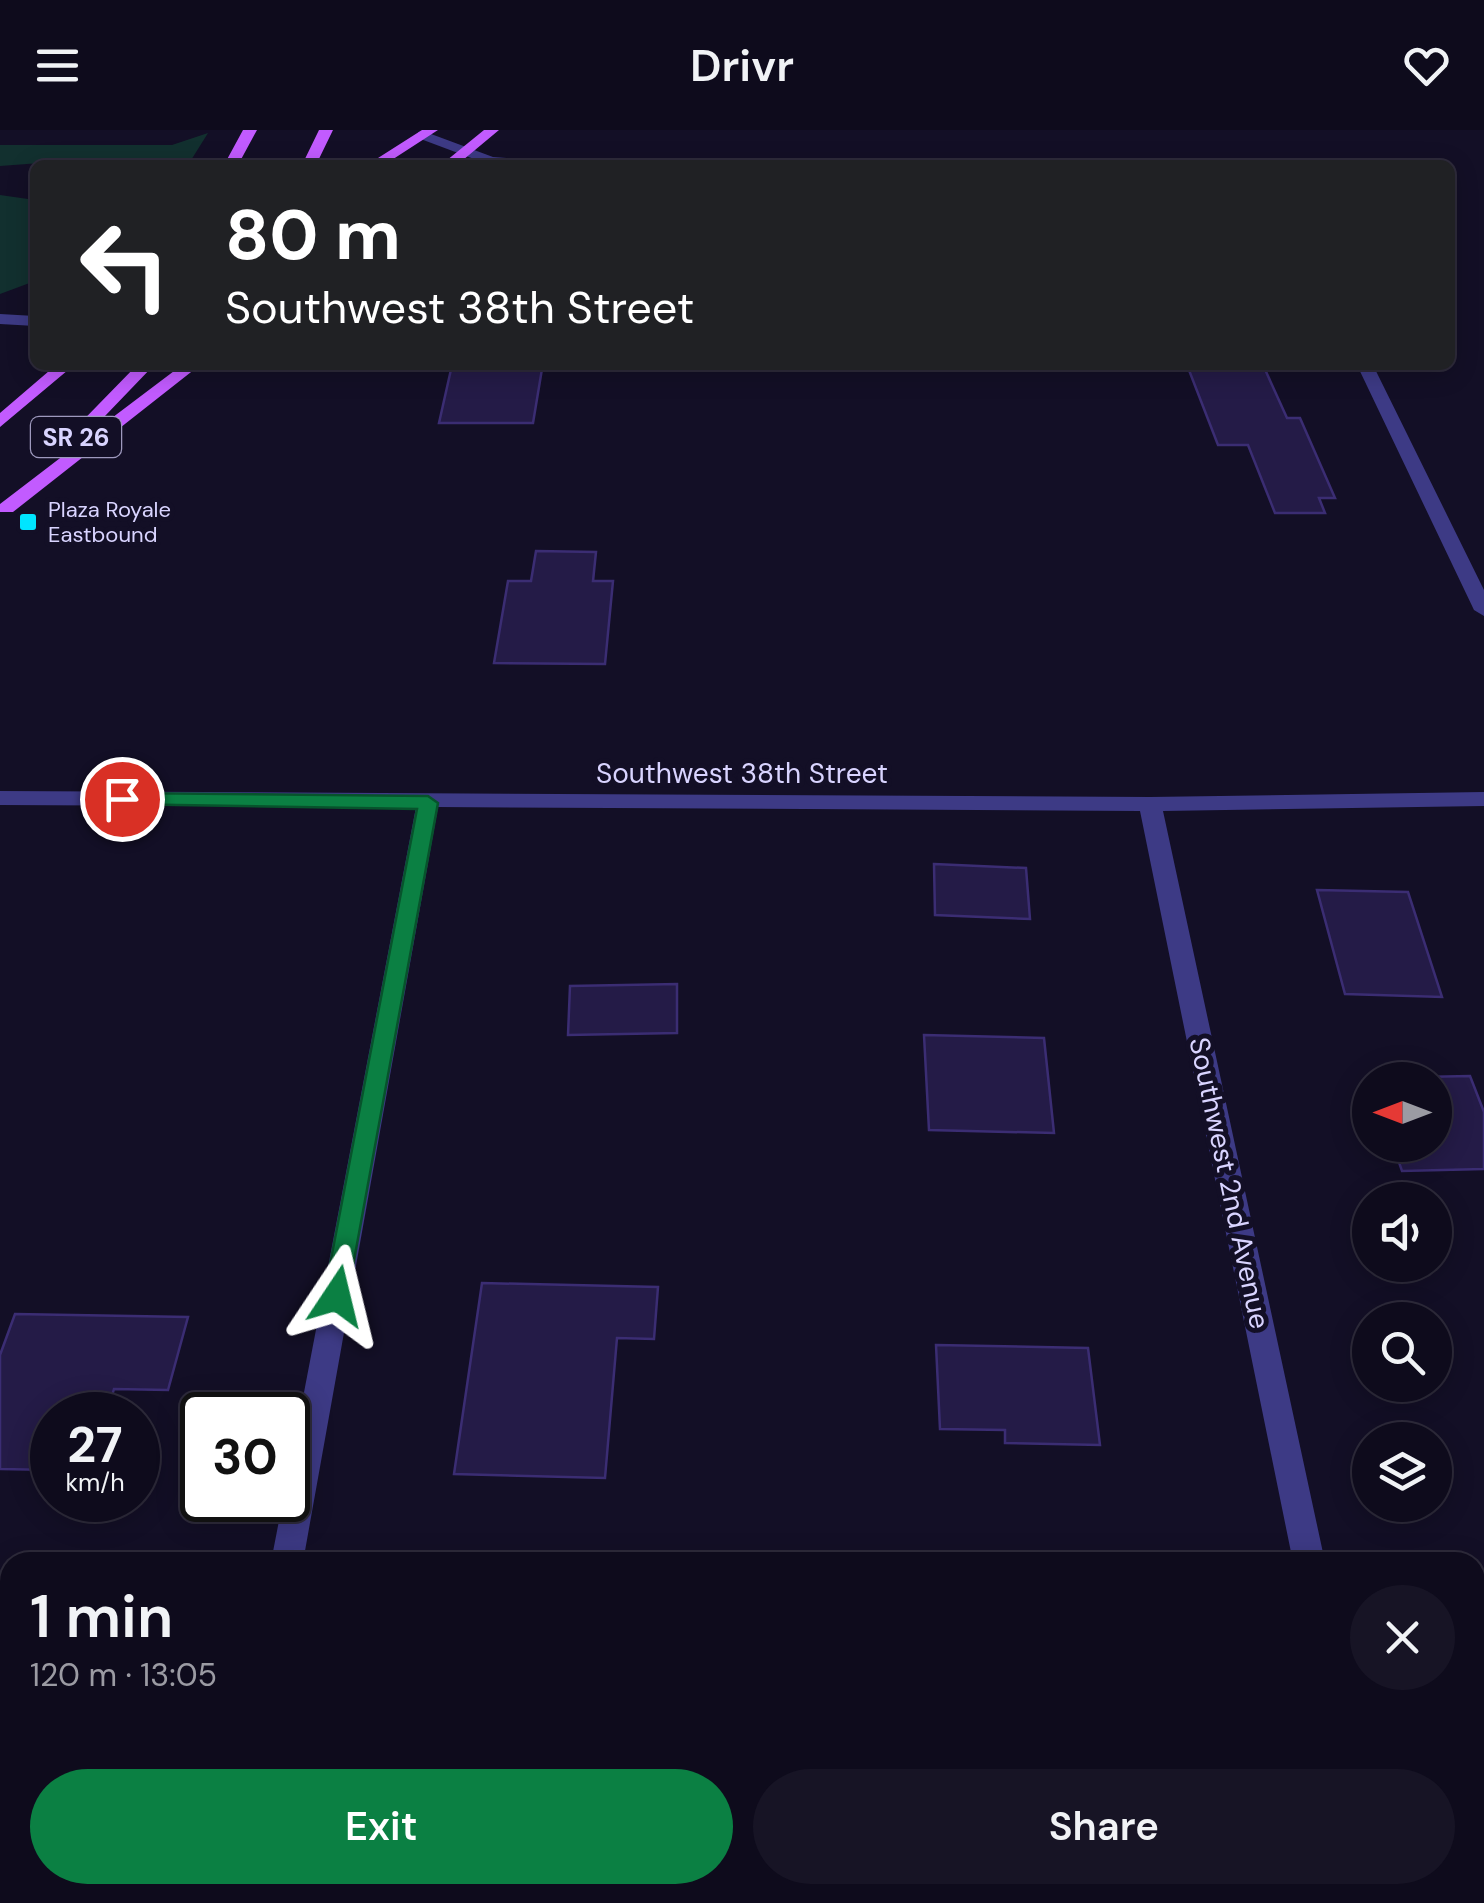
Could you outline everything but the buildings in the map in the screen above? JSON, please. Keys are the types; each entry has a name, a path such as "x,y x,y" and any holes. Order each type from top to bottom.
{"main road":[{"path":"233,160 250,130"},
{"path":"311,160 326,130"},
{"path":"455,160 492,130"},
{"path":"382,160 426,132"},
{"name":"SR 26","path":"0,422 63,370"},
{"name":"SR 26","path":"3,510 141,370"},
{"path":"3,510 185,370"}],"street":[{"path":"426,132 488,160"},
{"path":"0,319 30,321"},
{"path":"1367,370 1484,610"},
{"name":"Southwest 38th Street","path":"0,798 1150,804 1484,799"},
{"path":"290,1552 428,803"},
{"name":"Southwest 2nd Avenue","path":"1150,804 1307,1552"}],"green space":[{"path":"208,133 191,160 30,160 30,164 0,166 0,145 172,145"},
{"path":"0,195 30,199 30,283 0,294"}],"place":[{"name":"Plaza Royale Eastbound","path":"28,522"}],"route":[{"path":"122,799 428,803 337,1296"}]}
